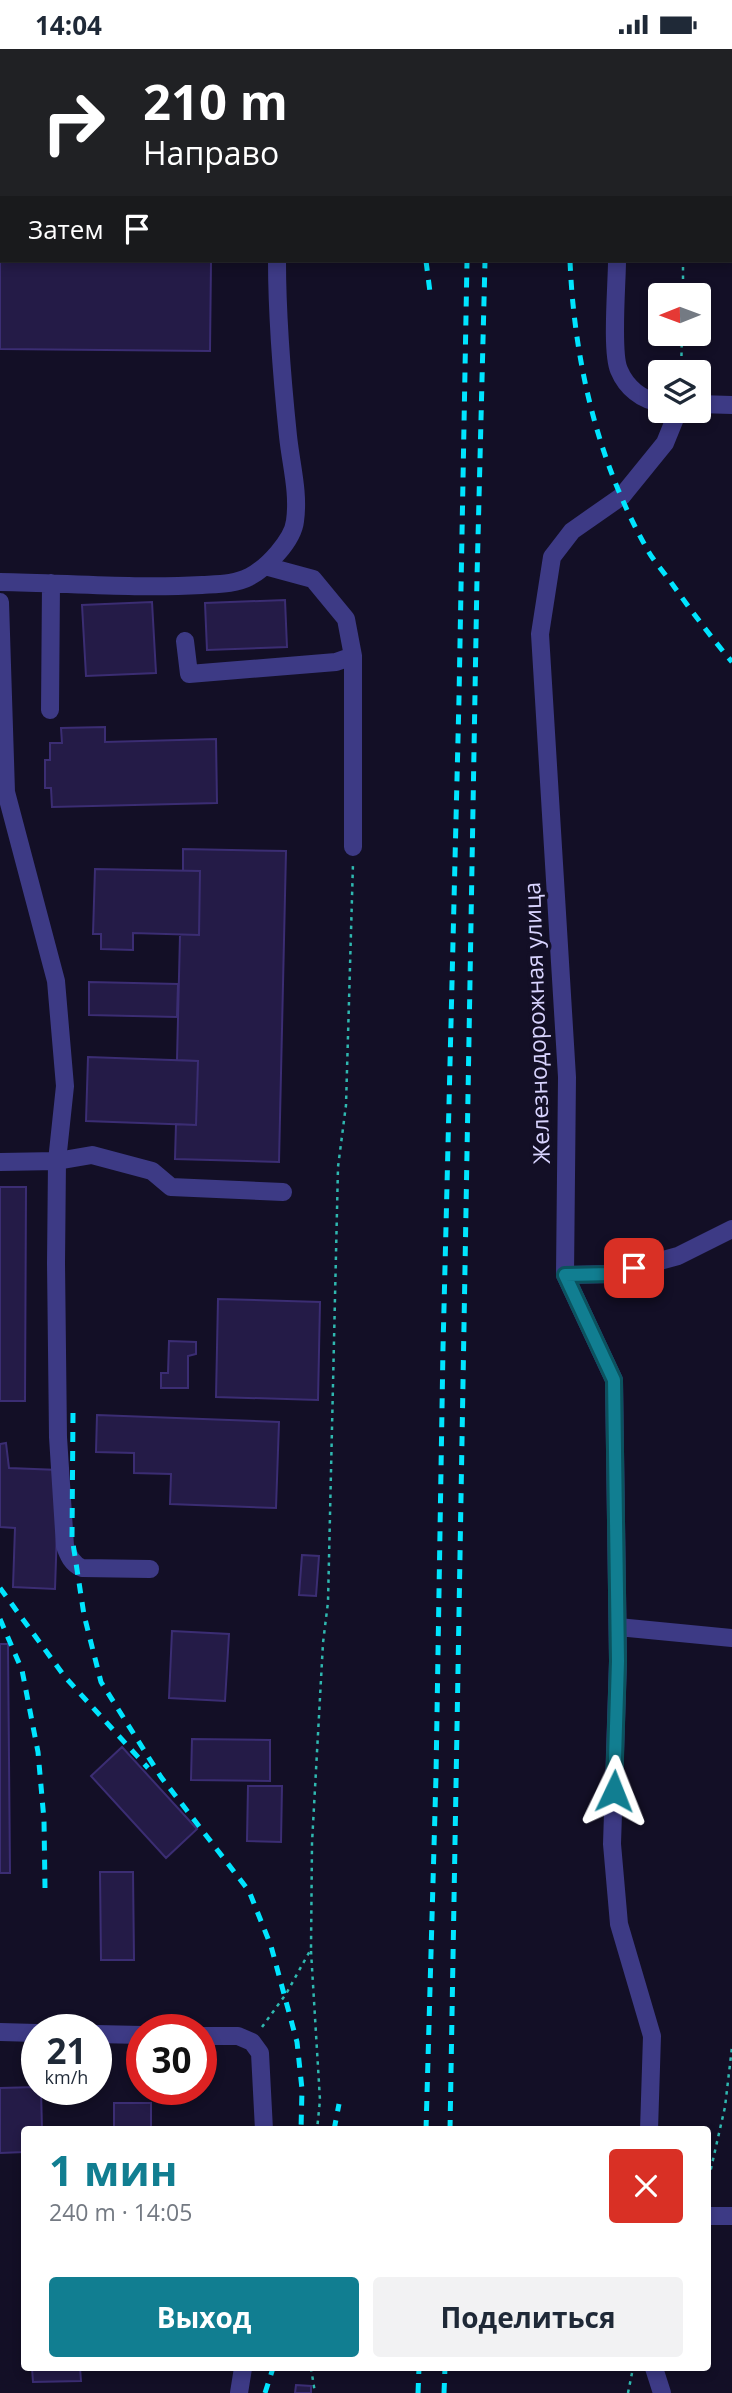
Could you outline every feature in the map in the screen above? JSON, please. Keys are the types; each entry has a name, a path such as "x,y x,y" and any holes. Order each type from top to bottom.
{"street":[{"path":"0,582 147,586 227,583 248,578 265,566 281,549 295,524 296,497 277,312 277,263"},
{"path":"617,263 616,361 619,372 631,390 648,400"},
{"path":"711,404 732,405"},
{"name":"Железнодорожная улица","path":"649,2126 652,2036 619,1924 612,1844 618,1627 614,1380 565,1275 567,1077 540,634 552,557 572,531 622,496 665,443 673,423"},
{"path":"265,566 313,579 346,619 353,656 353,847"},
{"path":"50,710 51,583"},
{"path":"0,602 6,792 56,981 65,1086 58,1161 56,1263 58,1437 65,1546 69,1557 82,1568 150,1569"},
{"path":"185,642 189,674 336,662 353,656"},
{"path":"0,1162 58,1161 92,1155 152,1171 172,1187 283,1192"},
{"path":"565,1275 612,1274 678,1256 732,1229"},
{"path":"618,1627 732,1638"},
{"path":"0,2032 21,2033"},
{"path":"217,2036 238,2036 252,2042 260,2053 264,2126"},
{"path":"711,2215 732,2216"},
{"path":"239,2393 243,2371"},
{"path":"655,2371 662,2393"}],"path":[{"path":"683,263 683,283"},
{"path":"317,2126 320,2100 311,1949 312,1843 323,1643 328,1602 338,1167 346,1105 353,847"},
{"path":"252,2042 286,1994 311,1949"},
{"path":"711,2168 725,2107 732,2047"},
{"path":"311,2371 315,2393"},
{"path":"628,2393 632,2371"}],"building":[{"path":"0,263 211,263 210,351 0,349"},
{"path":"285,600 287,647 207,650 205,603"},
{"path":"152,602 156,673 86,676 82,605"},
{"path":"105,727 105,742 216,739 217,803 52,807 51,788 45,788 45,760 50,760 50,743 62,743 61,728"},
{"path":"183,849 286,851 279,1162 175,1159 176,1124 196,1125 198,1061 177,1060 180,935 199,935 200,871 183,871"},
{"path":"95,869 200,871 199,935 133,933 133,950 101,949 101,934 93,934"},
{"path":"89,982 178,984 177,1017 89,1015"},
{"path":"88,1057 198,1061 196,1125 86,1121"},
{"path":"0,1187 26,1187 25,1401 0,1401"},
{"path":"218,1299 320,1302 318,1400 216,1397"},
{"path":"169,1341 196,1342 196,1354 188,1356 188,1388 161,1388 161,1373 168,1373"},
{"path":"97,1415 279,1422 276,1508 170,1504 171,1474 134,1473 134,1453 96,1452"},
{"path":"6,1443 9,1468 59,1470 55,1589 13,1587 15,1528 0,1527 0,1444"},
{"path":"302,1555 319,1556 316,1596 299,1595"},
{"path":"172,1631 229,1634 225,1701 169,1698"},
{"path":"0,1644 8,1644 10,1873 0,1873"},
{"path":"192,1739 270,1740 270,1781 191,1780"},
{"path":"122,1747 197,1829 166,1858 91,1776"},
{"path":"248,1786 282,1786 281,1842 247,1841"},
{"path":"100,1872 133,1872 134,1960 101,1960"},
{"path":"21,2087 21,2105 41,2105 42,2126 21,2126 21,2152 0,2153 0,2088"},
{"path":"114,2103 151,2105 151,2126 114,2126"},
{"path":"32,2371 80,2371 81,2381 33,2382"},
{"path":"296,2385 311,2386 311,2393 295,2393"}],"railway":[{"path":"426,263 430,292"},
{"path":"426,2126 436,1776 467,263"},
{"path":"450,2126 485,263"},
{"path":"570,263 572,298 583,372 601,444 614,479 651,556 732,662"},
{"path":"73,1413 72,1537 84,1615 101,1682 161,1777 249,1891 271,1946 297,2042 302,2089 301,2126"},
{"path":"0,1588 65,1677 148,1768"},
{"path":"0,1619 22,1670 38,1752 44,1820 45,1888"},
{"path":"335,2126 339,2104"},
{"path":"265,2393 272,2371"},
{"path":"418,2393 419,2371"},
{"path":"444,2393 445,2371"}],"route":[{"path":"614,1791 618,1661 614,1380 565,1275 612,1274 634,1268"}]}
